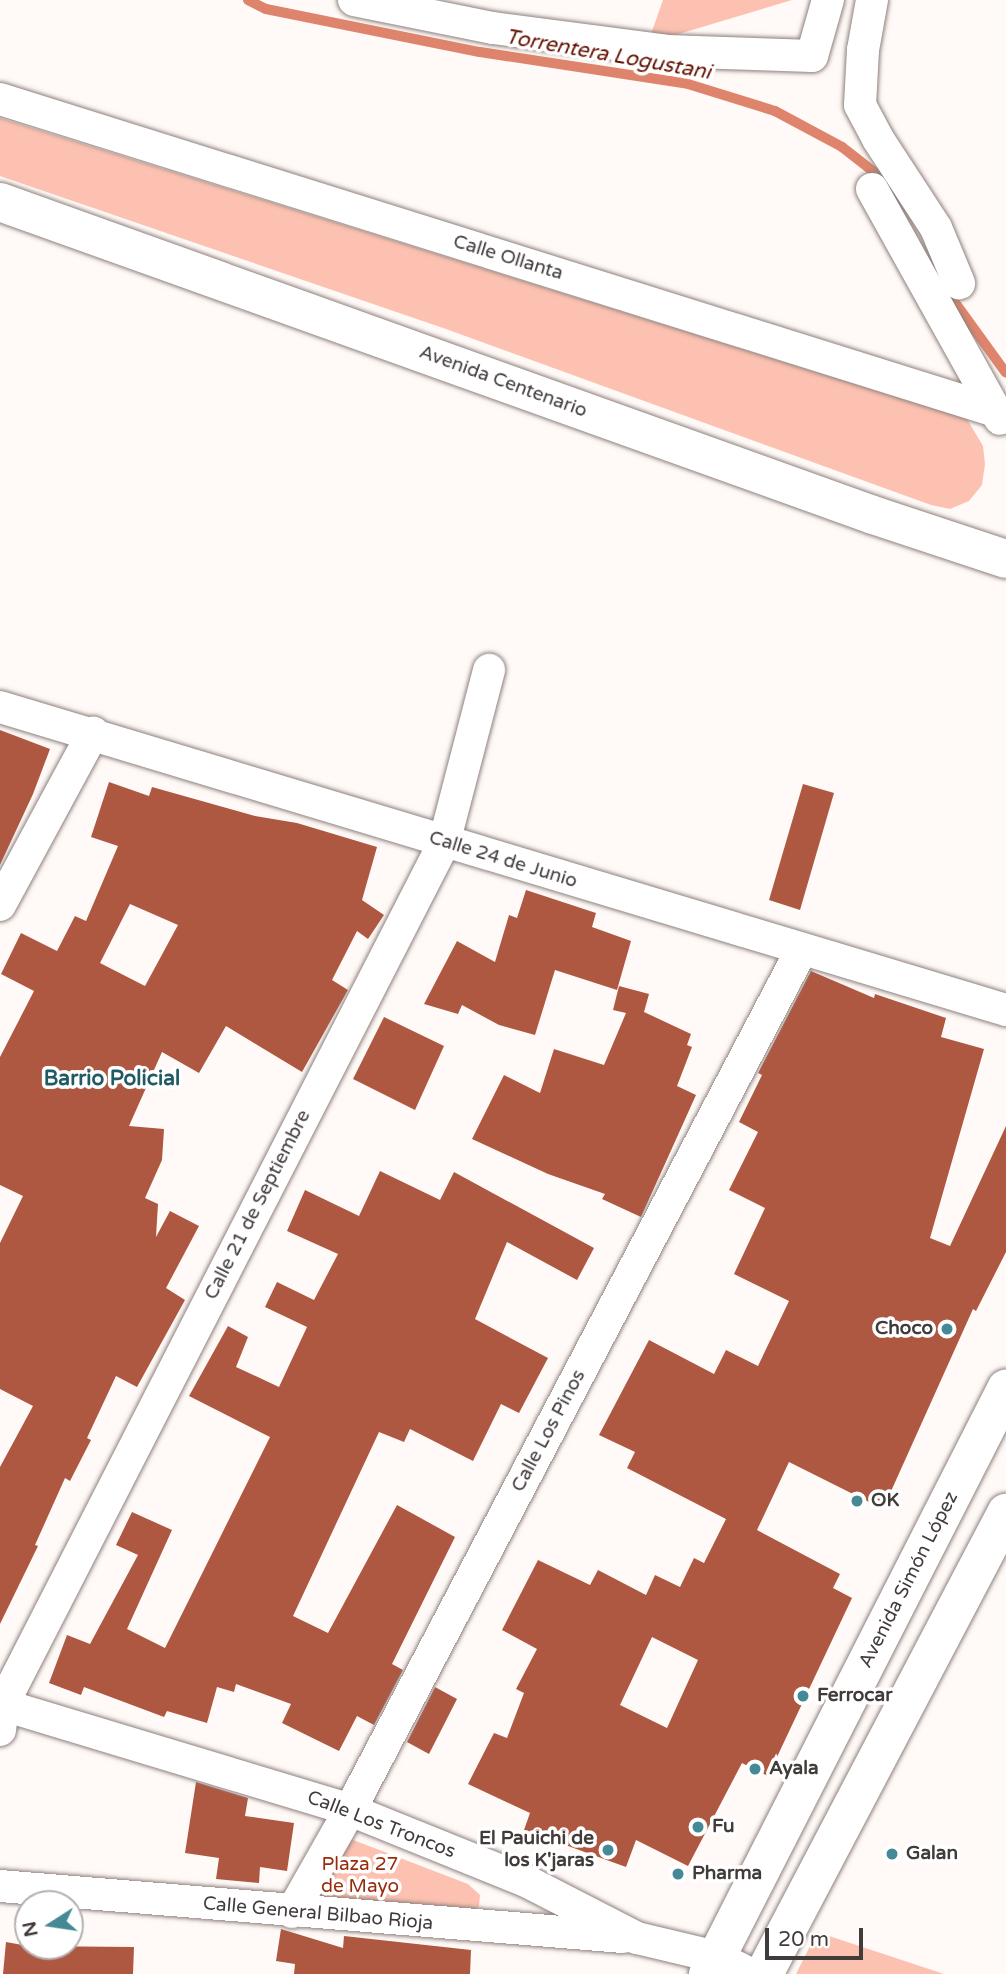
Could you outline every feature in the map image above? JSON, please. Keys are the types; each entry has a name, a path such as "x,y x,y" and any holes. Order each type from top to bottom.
{"main road":[{"name":"Avenida Centenario","path":"0,202 873,515 1006,559"},
{"name":"Avenida Simón López","path":"712,1966 1006,1390"},
{"path":"764,1974 1006,1513"}],"street":[{"path":"354,0 493,28 667,51 812,56 828,0"},
{"path":"872,0 863,50 860,105 878,139 936,228 959,283"},
{"name":"Calle Ollanta","path":"0,99 1001,420"},
{"path":"872,189 1001,420"},
{"name":"Calle 21 de Septiembre","path":"1,1713 444,843 489,670"},
{"name":"Calle 24 de Junio","path":"0,707 93,733 444,843 1006,1010"},
{"path":"0,905 74,763 93,733"},
{"name":"Calle Los Pinos","path":"292,1912 350,1810 802,949"},
{"name":"Calle Los Troncos","path":"1,1713 350,1810 528,1882 637,1938 712,1966 751,1974"},
{"name":"Calle General Bilbao Rioja","path":"0,1886 292,1912 637,1938"}],"green space":[{"path":"663,0 792,0 672,36 651,34"},
{"path":"0,118 967,419 983,446 985,464 982,485 969,501 950,509 931,505 446,329 0,176"},
{"name":"Plaza 27 de Mayo","path":"348,1838 468,1884 480,1895 479,1906 472,1913 316,1903 320,1881"},
{"path":"817,1932 944,1974 796,1974"}],"building":[{"path":"0,730 50,749 33,794 0,865"},
{"path":"109,782 149,796 152,787 255,816 297,823 377,847 362,900 384,915 368,939 357,931 332,980 348,990 302,1072 226,1026 199,1073 162,1052 129,1126 164,1129 162,1160 145,1198 158,1204 156,1237 170,1211 199,1226 166,1288 185,1300 137,1387 116,1376 87,1438 91,1440 70,1481 65,1478 35,1545 38,1546 0,1624 0,1467 33,1406 0,1389 0,1243 23,1196 0,1185 0,1057 34,991 1,974 21,933 57,951 75,916 86,921 118,846 91,837","holes":["130,904 178,925 145,986 100,963"]},
{"path":"803,784 834,793 800,910 769,900"},
{"path":"526,890 596,913 592,927 631,941 617,990 555,970 535,1035 499,1025 462,1005 458,1014 424,1004 457,941 495,962 509,915 517,918"},
{"path":"811,971 874,998 875,994 946,1018 941,1037 984,1049 930,1238 950,1246 1006,1126 1006,1252 976,1311 973,1309 883,1509 789,1462 757,1530 840,1574 833,1588 852,1598 768,1776 742,1763 688,1866 636,1840 626,1867 524,1830 530,1813 468,1784 494,1733 507,1738 524,1693 516,1689 537,1649 502,1630 538,1560 590,1585 598,1570 646,1595 655,1575 680,1587 694,1558 704,1563 726,1519 627,1468 635,1452 599,1435 649,1340 714,1374 726,1350 758,1366 789,1301 734,1274 765,1208 729,1190 758,1132 739,1122 762,1075 758,1073","holes":["652,1637 698,1660 667,1728 620,1705"]},
{"path":"619,986 649,994 644,1012 691,1034 687,1045 692,1047 677,1086 696,1095 641,1217 602,1199 605,1194 548,1174 472,1139 504,1075 540,1093 554,1049 604,1065 626,1013 613,1010"},
{"path":"384,1017 444,1046 415,1110 353,1079"},
{"path":"380,1171 440,1200 454,1172 594,1248 577,1280 507,1242 475,1319 548,1358 519,1413 501,1404 473,1461 410,1429 404,1442 379,1432 293,1616 328,1633 397,1505 455,1537 392,1664 403,1670 374,1725 357,1716 339,1751 282,1723 291,1704 236,1684 234,1692 217,1687 207,1723 167,1711 164,1717 84,1687 81,1695 49,1683 67,1635 90,1644 138,1555 116,1545 132,1512 172,1530 127,1629 165,1648 270,1437 189,1396 228,1326 248,1337 236,1367 279,1387 307,1327 265,1307 277,1282 314,1300 338,1254 287,1231 305,1190 359,1216"},
{"path":"435,1687 457,1699 429,1754 407,1742"},
{"path":"196,1782 248,1798 245,1816 294,1823 287,1871 260,1867 259,1883 216,1879 219,1858 185,1853"},
{"path":"281,1929 343,1948 344,1936 471,1950 470,1974 294,1974 295,1964 276,1961"},
{"path":"6,1942 14,1943 14,1960 84,1960 84,1947 134,1947 133,1974 3,1974"}],"waterway":[{"name":"Torrentera Logustani","path":"248,0 266,9 480,52 688,84 775,111 842,147 887,182 894,200"},
{"name":"Torrentera Logustani","path":"943,286 1006,373"}],"place":[{"name":"Choco","path":"947,1329"},
{"name":"OK","path":"857,1501"},
{"name":"Ferrocar","path":"803,1696"},
{"name":"Ayala","path":"755,1769"},
{"name":"Fu","path":"698,1827"},
{"name":"El Pauichi de los K'jaras","path":"608,1850"},
{"name":"Galan","path":"892,1854"},
{"name":"Pharma","path":"678,1874"}],"district":[{"name":"Barrio Policial","path":"112,1079"}]}
